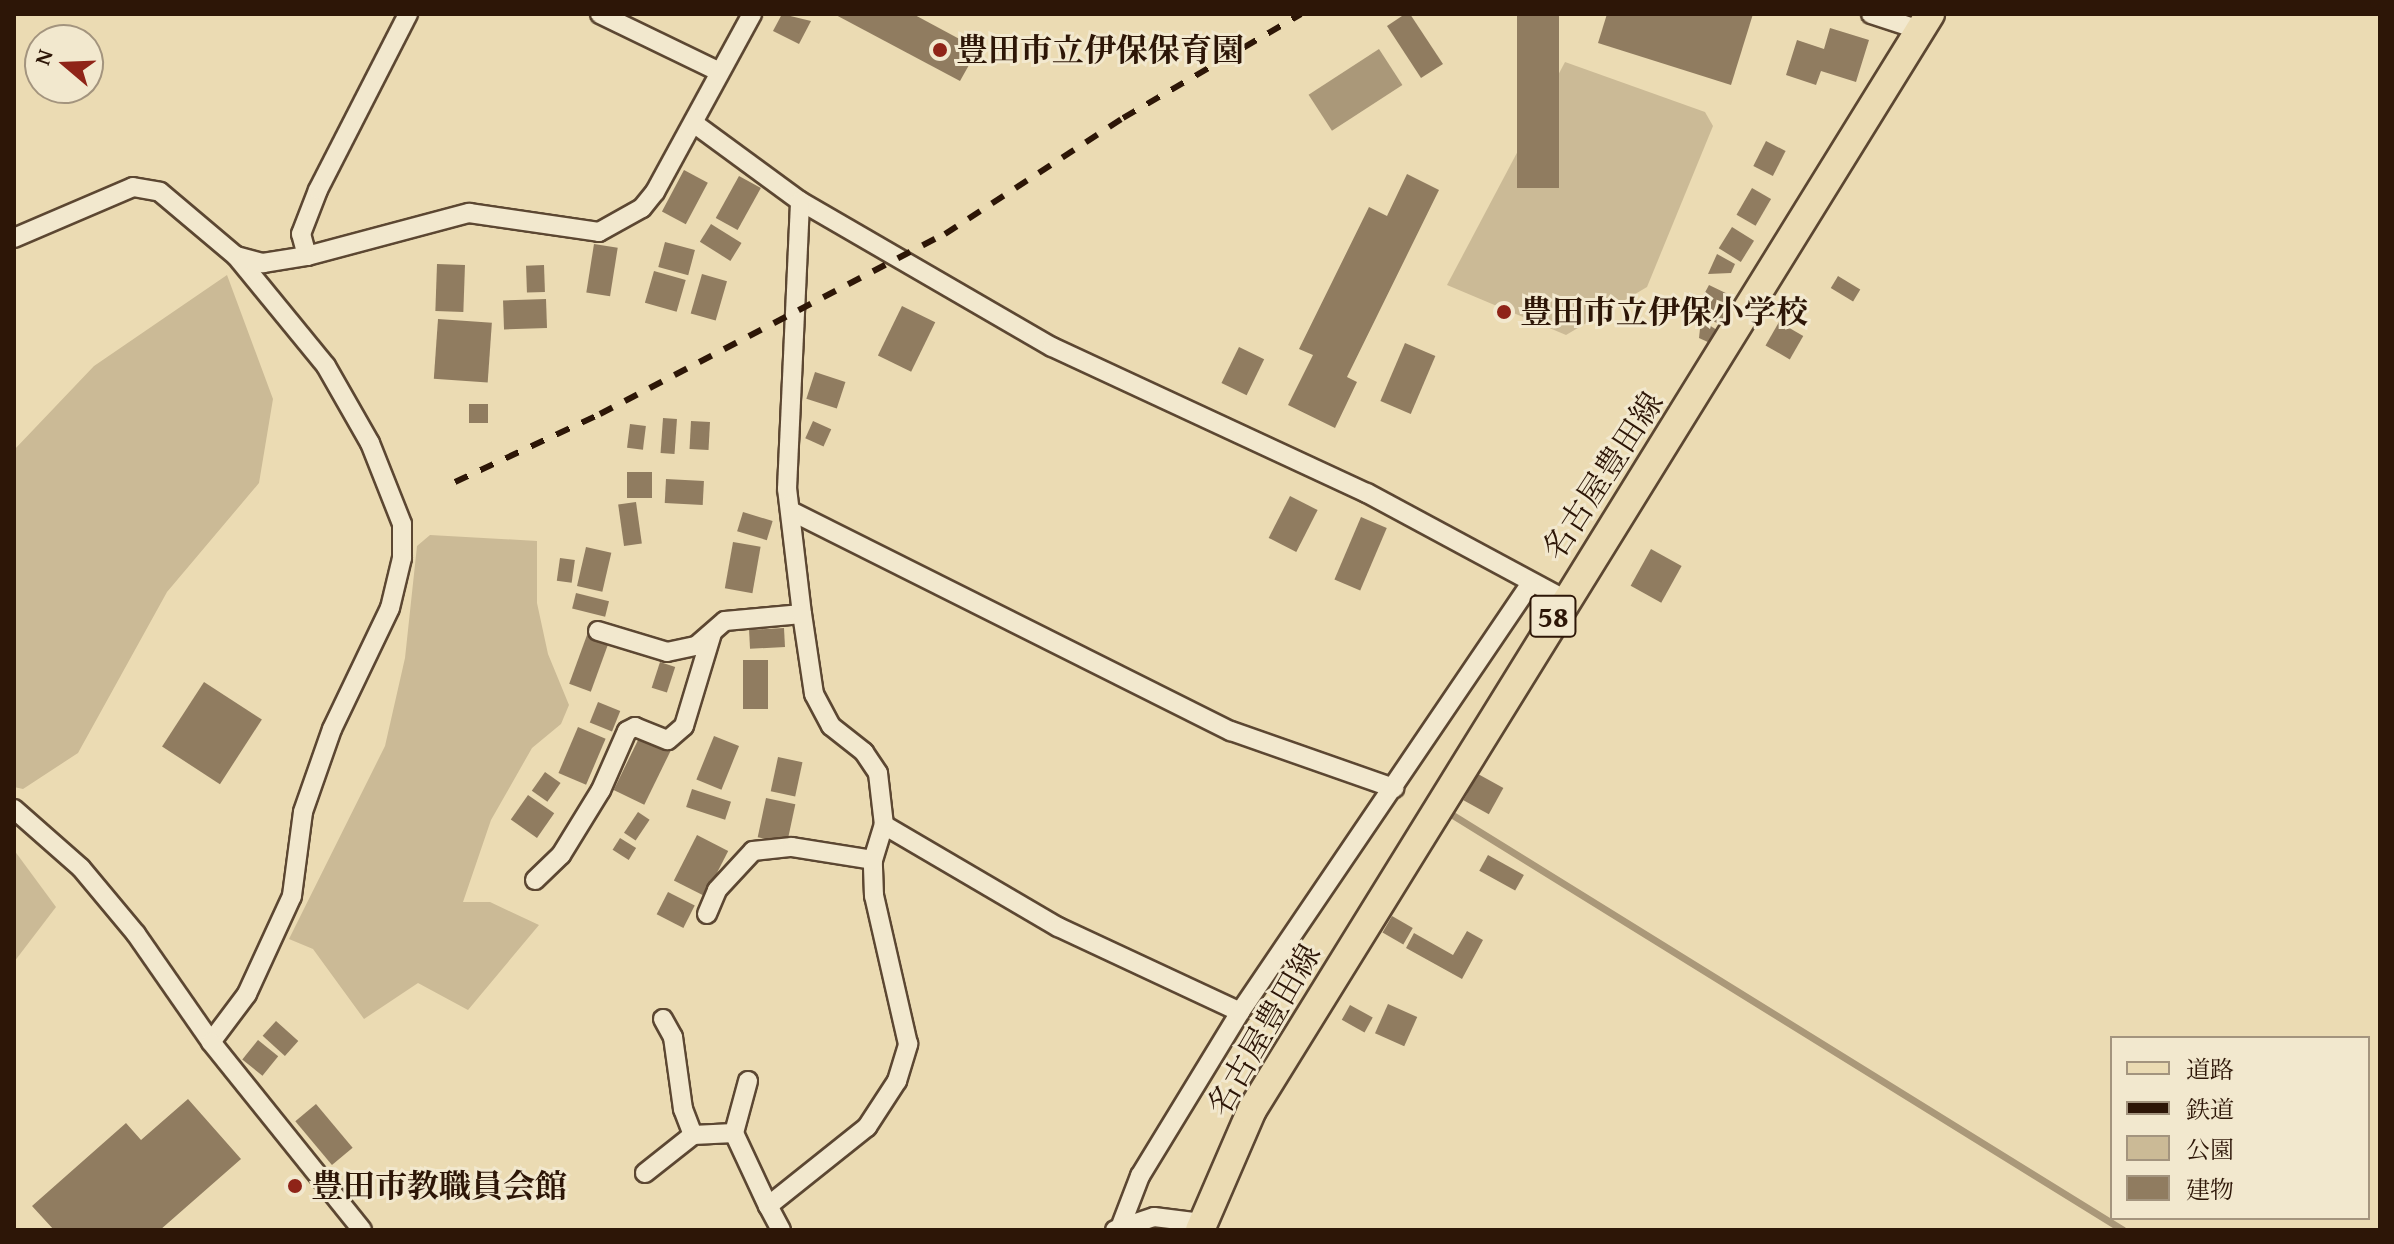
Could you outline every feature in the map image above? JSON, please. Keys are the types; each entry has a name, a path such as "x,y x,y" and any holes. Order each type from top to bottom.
{"main road":[{"name":"名古屋豊田線","path":"1201,1226 1252,1110 1564,599 1631,501 1925,22"}],"street":[{"path":"307,256 301,234 318,190 408,14"},
{"path":"600,14 720,72"},
{"path":"236,256 263,263 307,256 469,213 599,232 642,208 695,124 752,14"},
{"path":"1871,14 1925,22"},
{"path":"695,124 800,201 1052,347 1367,493 1564,599"},
{"path":"14,238 133,187 160,192 236,256 326,366 370,443 402,524 402,558 390,608 332,729 303,812 292,896 274,945 247,994 211,1042"},
{"path":"768,1206 867,1127 905,1063 908,1027 879,934 873,860 884,825 878,773 864,752 831,726 814,694 802,614 793,512 787,489 800,201"},
{"path":"793,512 1231,731 1394,788"},
{"path":"1117,1229 1140,1176 1240,1012 1531,583"},
{"path":"598,631 667,652 696,646 725,621 743,616 764,620 802,614"},
{"path":"535,880 561,855 601,790 627,731 635,727 668,740 684,726 712,633"},
{"path":"14,809 81,868 136,934 211,1042 362,1230"},
{"path":"884,825 1058,927 1240,1012"},
{"path":"707,914 717,890 753,851 792,847 873,860"},
{"path":"663,1019 673,1037 683,1109 693,1135"},
{"path":"748,1081 734,1133 781,1230"},
{"path":"645,1173 693,1135 734,1133"},
{"path":"1117,1229 1154,1217 1201,1226"}],"green space":[{"path":"1565,62 1705,112 1713,126 1647,287 1566,335 1447,285"},
{"path":"227,275 273,399 259,483 167,592 78,753 23,789 14,787 14,450 94,366"},
{"path":"430,535 537,541 537,603 548,654 569,705 561,724 532,748 491,820 463,902 490,902 539,925 468,1010 418,983 364,1019 313,949 289,939 385,746 405,658 417,546"},
{"path":"14,850 56,907 14,962"}],"shaded area":[{"path":"1379,49 1402,85 1332,131 1309,95"}],"building":[{"path":"782,14 811,21 799,44 773,31"},
{"name":"豊田市立伊保保育園","path":"834,14 913,14 978,49 960,81"},
{"path":"1410,14 1443,64 1421,78 1387,26"},
{"path":"1517,14 1559,14 1559,188 1517,188"},
{"path":"1607,14 1753,14 1731,85 1598,43"},
{"path":"1830,28 1869,40 1856,82 1821,71 1816,85 1786,75 1797,40 1824,49"},
{"path":"1766,141 1786,151 1773,176 1753,166"},
{"path":"684,170 708,183 686,224 662,211"},
{"path":"1407,174 1439,190 1347,377 1357,382 1335,428 1288,405 1313,355 1299,349 1369,207 1387,216"},
{"path":"739,176 761,188 738,230 716,218"},
{"path":"1752,188 1771,199 1756,226 1736,215"},
{"path":"711,224 742,243 730,261 700,242"},
{"path":"1732,227 1754,241 1741,262 1719,248"},
{"path":"665,242 695,250 688,275 658,267"},
{"path":"594,244 618,248 610,296 586,292"},
{"path":"1717,254 1735,264 1731,273 1708,274"},
{"path":"437,264 465,265 463,312 435,311"},
{"path":"544,265 545,292 527,293 526,266"},
{"path":"654,271 686,280 677,312 645,303"},
{"path":"702,274 727,281 716,321 691,313"},
{"path":"1838,276 1860,289 1853,301 1831,288"},
{"path":"1709,285 1734,297 1719,324 1703,316 1710,302 1702,298"},
{"path":"546,299 547,328 504,329 503,301"},
{"path":"902,306 935,322 911,372 878,355"},
{"path":"438,319 492,323 488,383 434,379"},
{"path":"1701,320 1717,330 1710,343 1699,338"},
{"path":"1779,322 1803,336 1790,359 1766,345"},
{"path":"1405,343 1435,356 1411,414 1380,401"},
{"path":"1239,347 1264,359 1247,395 1221,383"},
{"path":"815,372 845,382 837,409 806,399"},
{"path":"469,404 488,404 488,423 469,423"},
{"path":"663,418 677,419 675,454 661,453"},
{"path":"691,421 710,422 709,450 690,449"},
{"path":"813,421 831,429 824,446 805,438"},
{"path":"630,424 646,426 643,450 627,448"},
{"path":"627,472 652,472 652,498 627,498"},
{"path":"666,479 704,481 703,505 665,503"},
{"path":"1290,496 1318,510 1296,552 1269,538"},
{"path":"636,502 642,544 624,546 618,505"},
{"path":"743,512 773,521 767,540 737,531"},
{"path":"1361,517 1387,528 1360,591 1334,580"},
{"path":"733,542 761,547 752,593 725,588"},
{"path":"586,547 611,553 602,592 577,586"},
{"path":"1651,549 1682,566 1661,603 1631,586"},
{"path":"560,558 575,560 572,583 557,581"},
{"path":"576,593 609,601 605,617 572,609"},
{"path":"784,628 785,647 750,649 749,630"},
{"path":"587,635 609,643 591,692 569,684"},
{"path":"743,660 768,660 768,709 743,709"},
{"path":"660,662 675,667 667,693 652,688"},
{"path":"204,682 262,720 220,784 162,747"},
{"path":"598,702 620,711 612,731 590,722"},
{"path":"578,727 606,739 586,785 558,773"},
{"path":"640,736 671,751 644,805 614,790"},
{"path":"714,736 739,746 721,790 696,780"},
{"path":"778,757 802,762 795,796 771,791"},
{"path":"545,772 561,783 547,802 532,791"},
{"path":"1478,774 1503,788 1489,814 1463,800"},
{"path":"692,789 731,802 725,820 686,807"},
{"path":"528,795 554,813 537,838 511,820"},
{"path":"766,798 795,804 787,843 758,837"},
{"path":"638,812 650,820 636,841 624,833"},
{"path":"697,835 728,851 705,896 674,880"},
{"path":"620,838 636,848 629,860 613,850"},
{"path":"1488,855 1524,875 1515,891 1479,871"},
{"path":"668,892 695,906 683,928 657,914"},
{"path":"1392,916 1413,928 1403,944 1382,932"},
{"path":"1467,931 1483,940 1462,979 1406,948 1414,933 1453,955"},
{"path":"1388,1004 1417,1017 1404,1046 1375,1033"},
{"path":"1350,1005 1373,1018 1364,1032 1342,1020"},
{"path":"276,1021 298,1041 285,1056 263,1036"},
{"path":"258,1040 278,1056 262,1076 242,1059"},
{"path":"188,1099 241,1159 160,1230 54,1230 32,1206 126,1123 141,1140"},
{"path":"316,1104 353,1148 332,1165 295,1121"}],"waterway":[{"path":"1451,814 2123,1230"}],"railway":[{"path":"455,482 600,414 945,234 1123,118 1301,14"}],"place":[{"name":"豊田市立伊保保育園","path":"940,50"},
{"name":"豊田市立伊保小学校","path":"1504,312"},
{"name":"豊田市教職員会館","path":"295,1186"}]}
